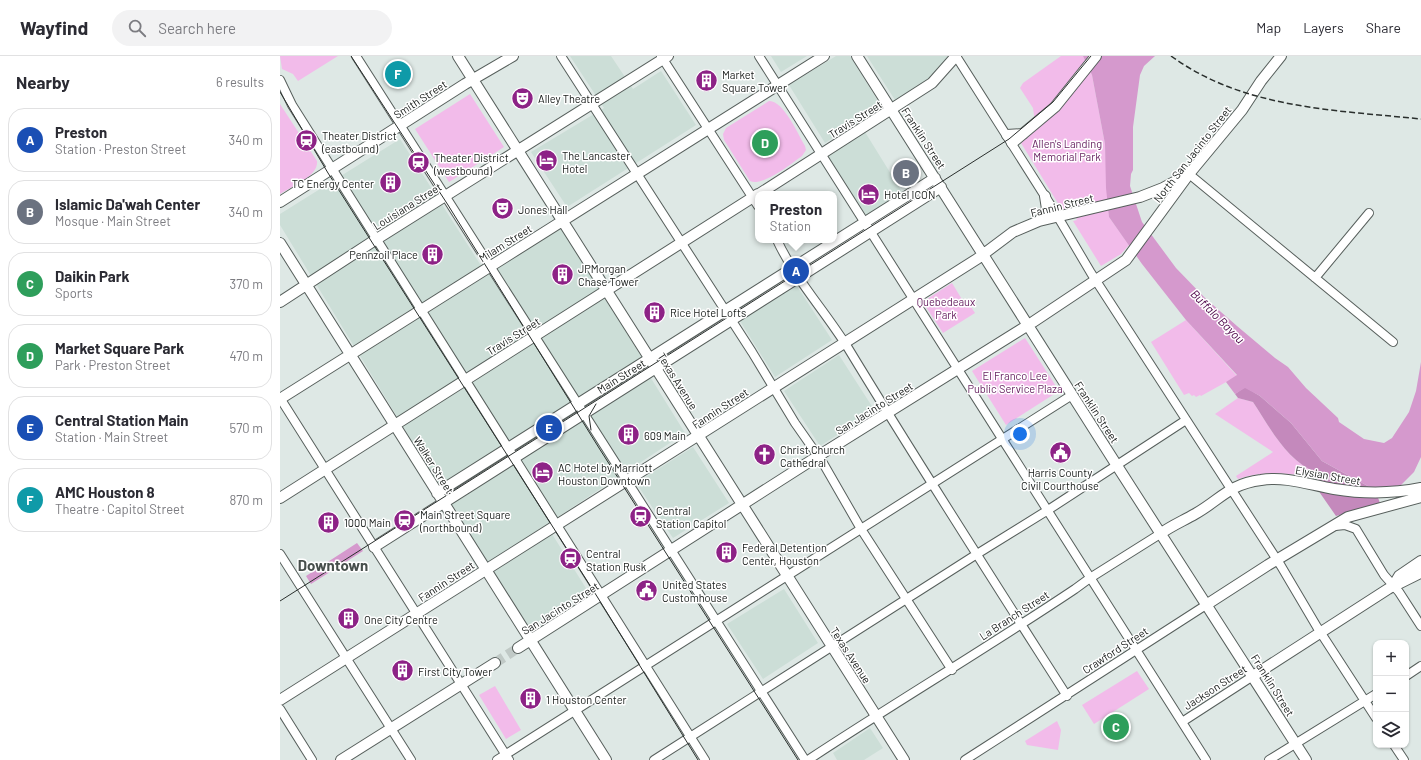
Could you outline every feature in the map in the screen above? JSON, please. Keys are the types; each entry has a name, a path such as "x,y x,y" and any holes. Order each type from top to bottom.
{"highway":[{"path":"1393,586 1421,572"}],"main road":[{"name":"Texas Avenue","path":"458,56 904,760"},
{"name":"Smith Street","path":"280,202 513,56"},
{"name":"Milam Street","path":"280,399 824,56"},
{"name":"Franklin Street","path":"857,56 979,246 982,254 1160,534 1306,760"},
{"name":"Travis Street","path":"767,191 932,83 956,56"},
{"path":"1009,139 1025,133 1061,101 1096,56"},
{"name":"North San Jacinto Street","path":"1120,264 1131,254 1189,174 1242,110 1261,81 1281,56"},
{"name":"Louisiana Street","path":"280,302 376,239 592,105 664,57"},
{"name":"Fannin Street","path":"280,700 699,436 913,299 1013,232 1039,221 1057,218 1140,197 1163,188 1189,174"},
{"name":"Main Street","path":"837,240 935,178"},
{"name":"Main Street","path":"374,546 941,187"},
{"path":"1039,221 1047,209 1045,196"},
{"name":"Travis Street","path":"280,498 681,243 755,199"},
{"name":"Walker Street","path":"280,243 606,760"},
{"name":"Main Street","path":"437,493 832,243"},
{"name":"San Jacinto Street","path":"518,648 602,596 818,456 958,370 1120,264"},
{"name":"Elysian Street","path":"1232,489 1262,480 1282,479 1347,491 1374,494 1395,493 1421,488"},
{"name":"La Branch Street","path":"1160,534 1195,514 1232,489"},
{"path":"1278,560 1329,527 1348,517 1421,497"},
{"name":"Crawford Street","path":"1206,605 1278,560"},
{"name":"Jackson Street","path":"1253,676 1393,586 1399,576 1421,562"},
{"path":"341,760 495,663"}],"street":[{"path":"356,56 402,125 578,404 806,760"},
{"path":"561,56 818,456 862,529 952,670"},
{"path":"759,56 820,155 1048,510 1206,760"},
{"path":"956,56 1045,196 1096,280 1278,560 1320,632 1373,713"},
{"path":"664,57 708,129 755,195"},
{"path":"280,80 289,99 376,239 706,760"},
{"path":"1189,174 1393,342"},
{"path":"1315,278 1369,213"},
{"path":"779,243 792,268 844,342 932,485 1067,696"},
{"path":"497,760 507,757 575,711 1003,440 1072,394"},
{"path":"280,399 507,757"},
{"path":"654,760 976,554 1048,510 1186,420"},
{"path":"1329,527 1345,525 1356,529 1384,575 1421,626"},
{"name":"La Branch Street","path":"806,760 876,715 952,670 1090,578 1160,534"},
{"path":"280,554 411,760"},
{"name":"Crawford Street","path":"965,760 1067,696 1206,605"},
{"path":"1409,674 1421,666"},
{"name":"Jackson Street","path":"1182,722 1253,676"},
{"path":"1269,760 1373,696"},
{"path":"280,709 312,760"},
{"path":"1396,748 1404,760"}],"shaded area":[{"path":"570,56 611,56 633,89 661,71 696,125 567,207 531,152 604,108"},
{"path":"771,56 807,56 781,72"},
{"path":"836,56 850,56 881,106 825,143 789,85"},
{"path":"867,56 949,56 930,78 895,100"},
{"path":"865,132 904,195 868,218 828,156"},
{"path":"400,139 487,275 562,228 642,358 440,487 280,225 280,214"},
{"path":"795,283 832,340 775,377 740,321"},
{"path":"839,355 875,411 820,446 784,391"},
{"path":"649,375 685,433 488,563 450,501"},
{"path":"1245,387 1260,396 1291,423 1322,461 1375,490 1380,503 1336,516 1320,493 1317,473 1296,460 1288,452 1273,433 1253,402 1238,398 1235,394"},
{"path":"693,447 729,503 673,538 636,483"},
{"path":"552,534 589,593 532,631 493,570"},
{"path":"784,589 818,643 763,679 727,624"},
{"path":"870,728 883,748 864,760 837,760 833,753"}],"green space":[{"path":"280,56 338,56 298,81 293,74 282,69"},
{"name":"Allen's Landing Memorial Park","path":"1061,56 1083,56 1092,75 1105,144 1109,217 1129,245 1121,254 1101,266 1073,221 1077,220 1072,209 1064,210 1059,205 1021,143 1036,130 1033,108 1020,88 1023,83"},
{"path":"470,94 504,147 449,182 415,129"},
{"path":"769,101 780,106 785,112 806,150 802,156 769,178 762,181 750,181 724,140 723,134 726,128"},
{"path":"280,104 317,161 314,172 280,194"},
{"name":"Quebedeaux Park","path":"952,283 966,306 969,304 975,313 943,333 924,304 924,301"},
{"path":"1186,320 1237,376 1201,396 1196,397 1189,393 1184,395 1151,342"},
{"name":"El Franco Lee Public Service Plaza","path":"1025,338 1059,391 1006,425 972,371"},
{"path":"1238,398 1253,402 1280,443 1296,460 1317,473 1319,479 1299,475 1268,473 1238,479 1236,476 1273,452 1215,414"},
{"path":"1137,671 1149,689 1094,724 1082,705"},
{"path":"495,686 521,730 506,739 479,695"},
{"path":"1057,721 1061,730 1058,750 1027,745 1025,741"}],"water":[{"name":"Buffalo Bayou","path":"1083,56 1155,56 1144,66 1140,75 1133,127 1133,170 1131,174 1130,186 1142,222 1176,268 1205,298 1275,358 1288,367 1306,388 1338,418 1339,422 1364,439 1384,443 1392,438 1409,412 1416,391 1421,362 1421,457 1414,472 1401,485 1375,490 1322,461 1291,423 1260,396 1245,388 1235,394 1226,382 1237,375 1186,320 1142,264 1109,217 1106,188 1105,144 1092,75"},
{"path":"357,543 363,551 311,584 306,576"}],"tunnel":[{"path":"495,663 518,648"}],"tram line":[{"path":"351,56 448,205 599,448 798,760"},
{"path":"280,601 1009,139 1053,102 1091,56"},
{"path":"280,92 328,173 598,598 698,760"},
{"path":"591,430 589,416 596,404"}],"railway":[{"path":"1171,56 1199,74 1229,87 1260,97 1323,109 1421,119"}],"place":[{"name":"AMC Houston 8","path":"398,74"},
{"name":"Market Square Tower","path":"707,80"},
{"name":"Alley Theatre","path":"522,98"},
{"name":"Theater District (eastbound)","path":"306,141"},
{"name":"Market Square Park","path":"765,143"},
{"name":"The Lancaster Hotel","path":"546,161"},
{"name":"Theater District (westbound)","path":"418,163"},
{"name":"Islamic Da'wah Center","path":"906,173"},
{"name":"TC Energy Center","path":"390,183"},
{"name":"Hotel ICON","path":"869,194"},
{"name":"Jones Hall","path":"503,209"},
{"name":"Pennzoil Place","path":"433,254"},
{"name":"Preston","path":"796,271"},
{"name":"JPMorgan Chase Tower","path":"562,274"},
{"name":"Rice Hotel Lofts","path":"654,312"},
{"name":"Central Station Main","path":"549,428"},
{"name":"609 Main","path":"628,435"},
{"name":"Harris County Civil Courthouse","path":"1060,452"},
{"name":"Christ Church Cathedral","path":"764,455"},
{"name":"AC Hotel by Marriott Houston Downtown","path":"542,473"},
{"name":"Central Station Capitol","path":"640,516"},
{"name":"Main Street Square (northbound)","path":"405,520"},
{"name":"1000 Main","path":"328,522"},
{"name":"Federal Detention Center, Houston","path":"726,553"},
{"name":"Central Station Rusk","path":"570,559"},
{"name":"United States Customhouse","path":"647,590"},
{"name":"One City Centre","path":"349,619"},
{"name":"First City Tower","path":"403,671"},
{"name":"1 Houston Center","path":"530,699"},
{"name":"Daikin Park","path":"1116,727"}],"district":[{"name":"Downtown","path":"333,565"}]}
